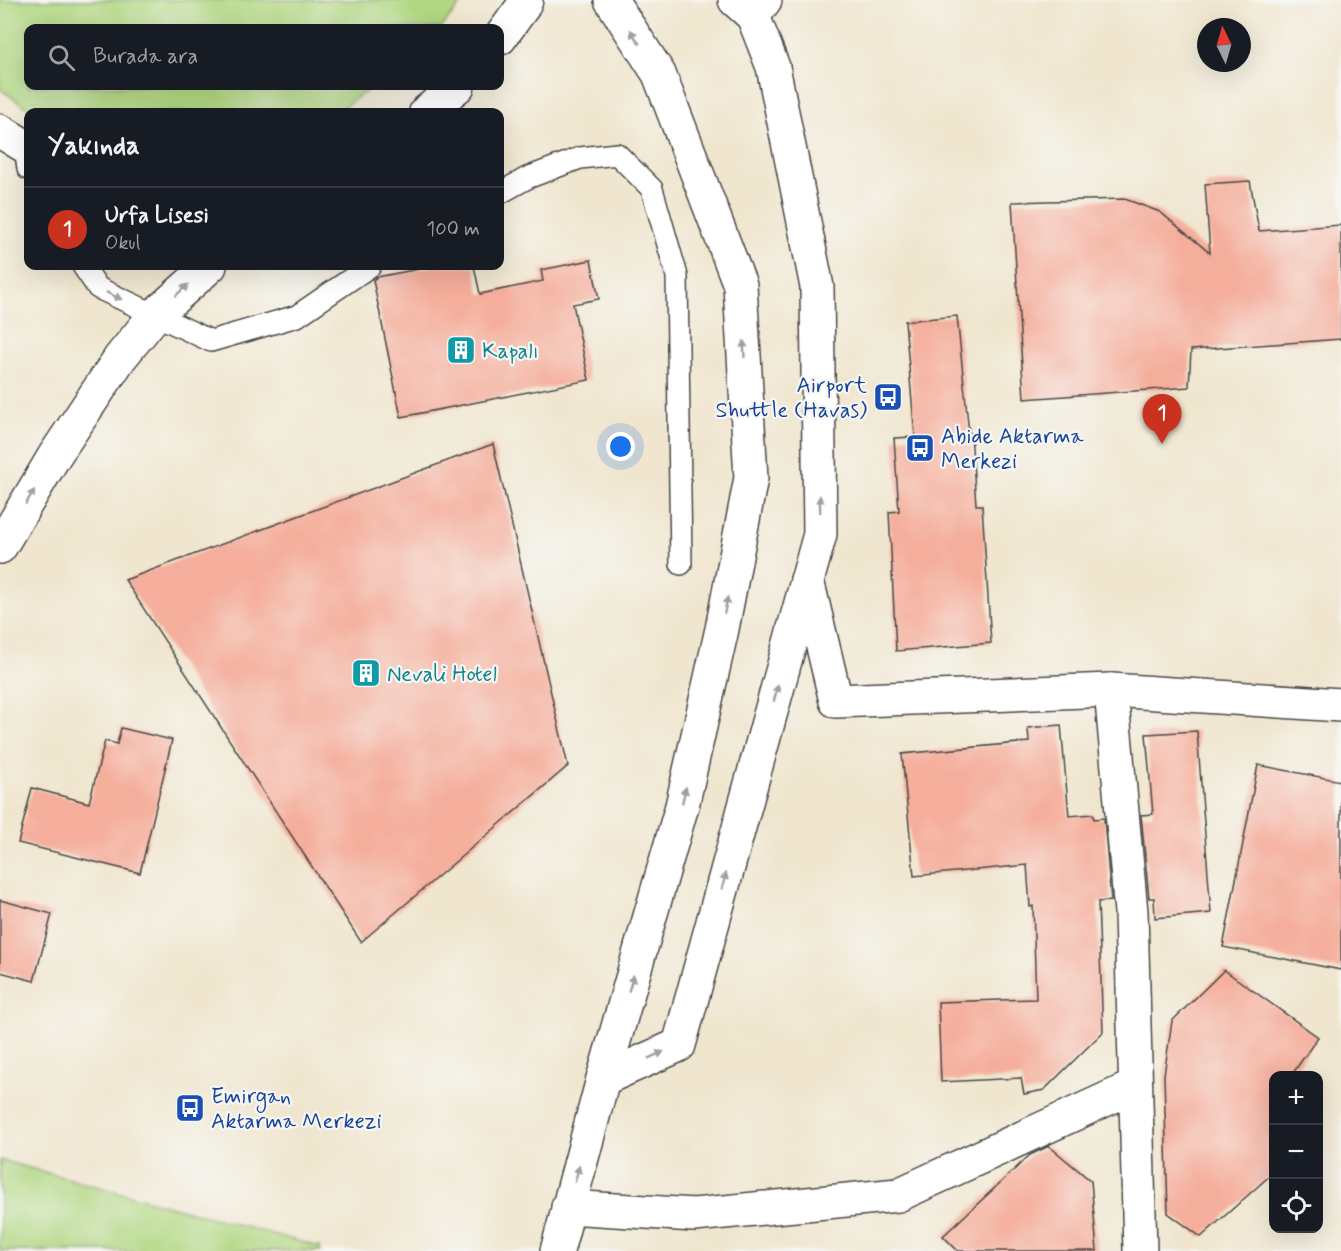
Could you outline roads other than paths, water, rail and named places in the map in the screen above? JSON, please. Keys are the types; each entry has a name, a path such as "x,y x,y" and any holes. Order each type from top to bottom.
{"main road":[{"path":"504,33 526,0"},
{"path":"557,1251 603,1079 682,806 722,629 751,478 740,285 659,74 611,0"},
{"path":"603,1079 680,1045 820,534 817,287 773,67 751,5"},
{"path":"431,108 453,90"},
{"path":"0,547 55,455 120,358 155,315 206,270"},
{"path":"807,580 836,701 1111,690 1341,705"},
{"path":"1111,690 1131,912 1140,1251"},
{"path":"568,1207 694,1215 898,1195 1135,1086"}],"lane":[{"path":"504,191 527,178 580,158 617,154 652,189 677,276 681,564"},
{"path":"86,270 98,288 211,341 297,316 363,270"}],"place":[{"name":"Kapalı","path":"461,350"},
{"name":"Airport Shuttle (Havas)","path":"888,397"},
{"name":"Urfa Lisesi","path":"1162,444"},
{"name":"Abide Aktarma Merkezi","path":"920,448"},
{"name":"Nevali Hotel","path":"366,673"},
{"name":"Emirgan Aktarma Merkezi","path":"190,1108"}]}
